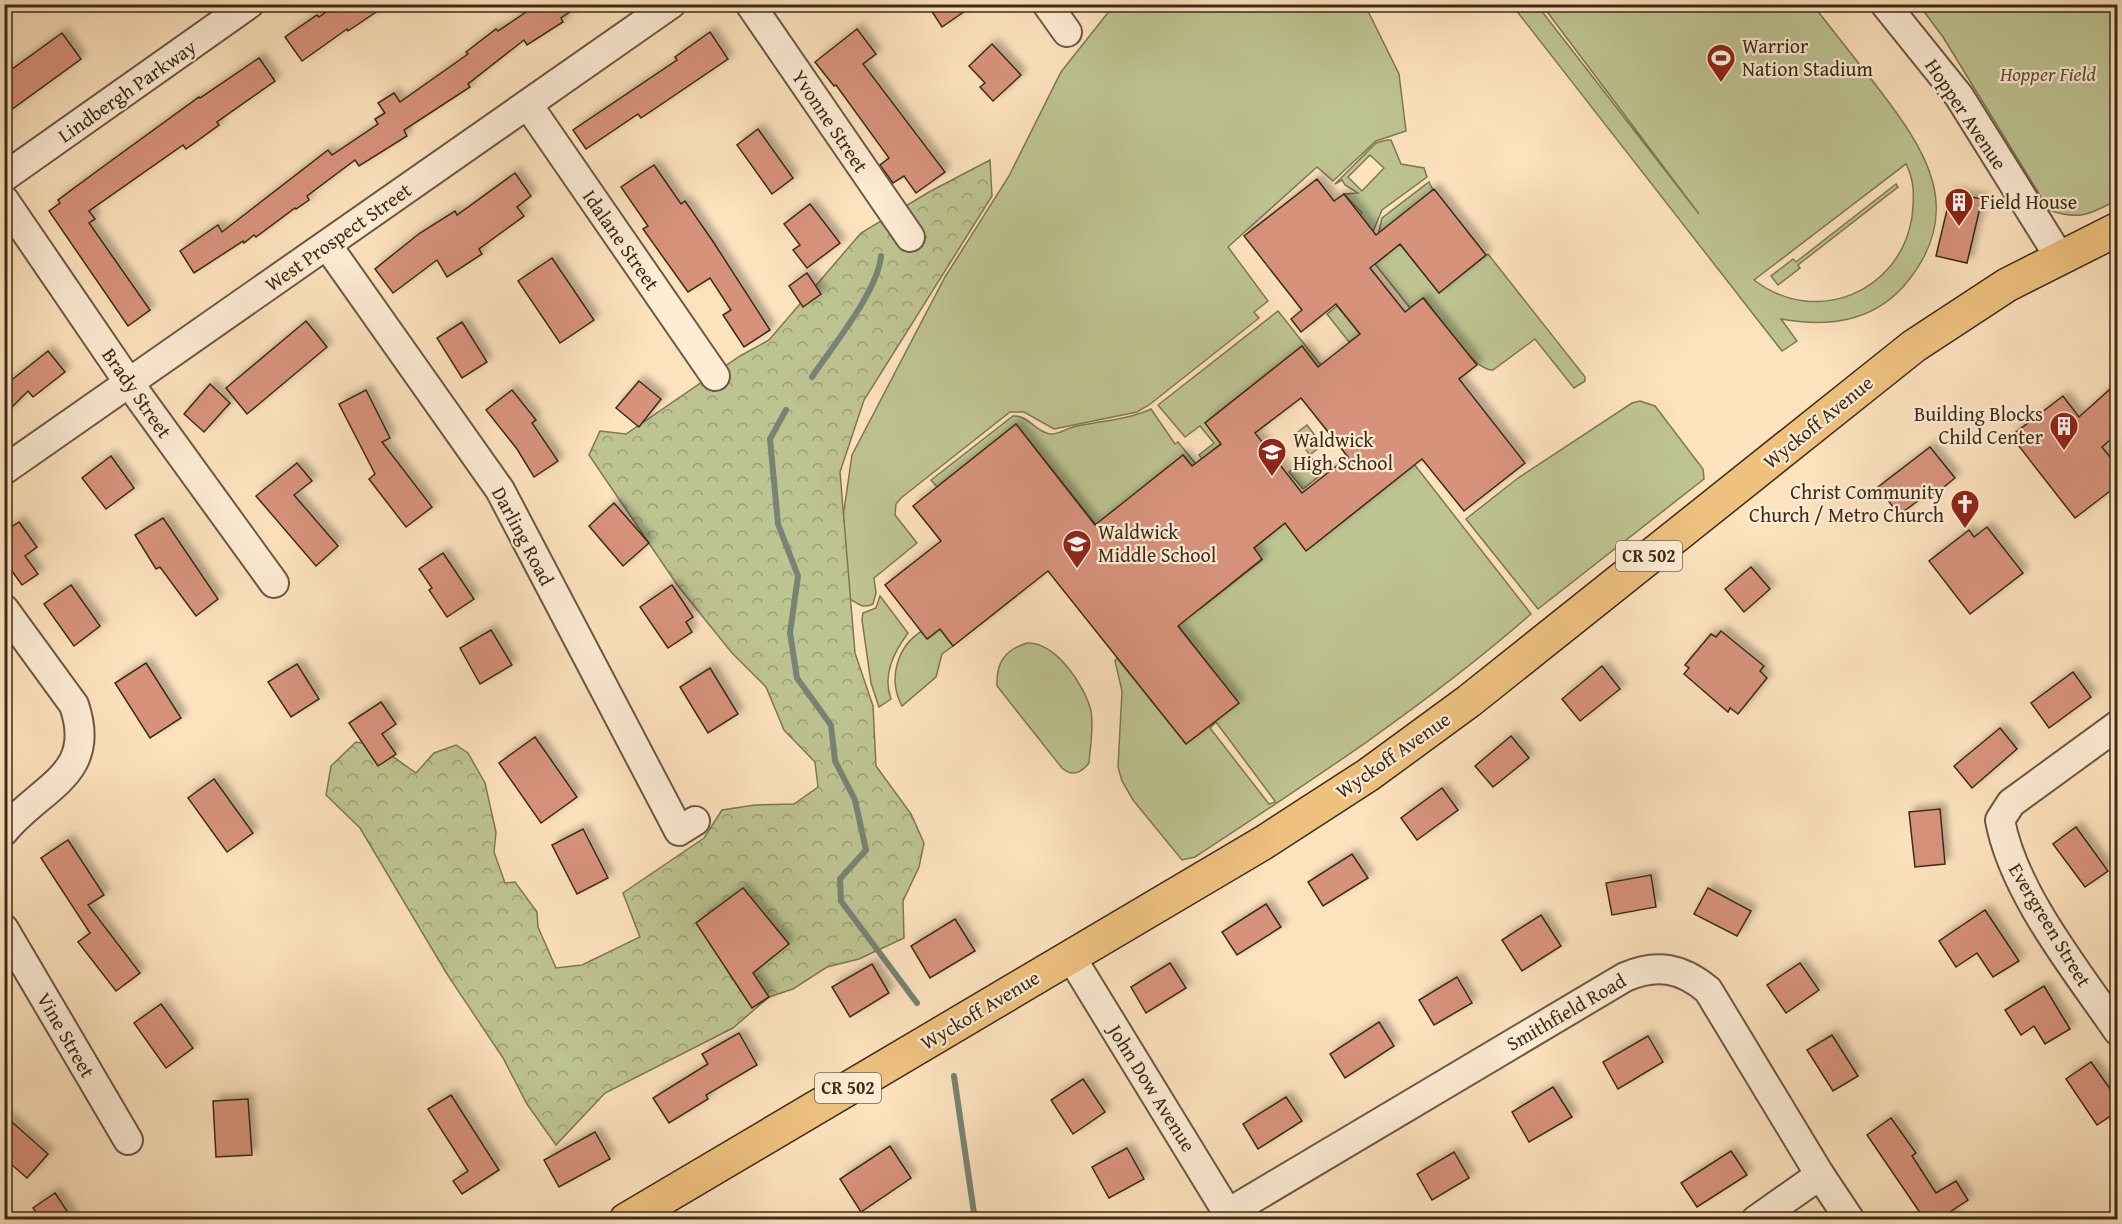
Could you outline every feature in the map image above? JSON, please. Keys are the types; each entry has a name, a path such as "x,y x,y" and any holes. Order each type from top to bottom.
{"main road":[{"name":"Wyckoff Avenue","path":"626,1220 1263,843 1368,775 1469,701 1914,346 1998,291 2118,229"}],"street":[{"name":"Lindbergh Parkway","path":"4,177 249,4"},
{"name":"West Prospect Street","path":"4,470 671,4"},
{"name":"Yvonne Street","path":"750,4 910,237"},
{"path":"1047,4 1066,32"},
{"name":"Hopper Avenue","path":"1885,4 1959,96 2060,258"},
{"name":"Idalane Street","path":"528,105 715,376"},
{"name":"Brady Street","path":"4,200 129,383 274,583"},
{"name":"Darling Road","path":"327,245 500,490 679,831 695,821"},
{"path":"4,609 74,705 81,723 81,741 77,757 69,772 17,816 4,831"},
{"name":"Evergreen Street","path":"2118,725 2011,803 2000,820 2004,842 2014,870 2059,944 2118,1031"},
{"name":"Vine Street","path":"4,929 128,1140"},
{"name":"John Dow Avenue","path":"1071,957 1230,1216"},
{"name":"Smithfield Road","path":"1230,1216 1625,977 1640,970 1658,968 1676,970 1694,978 1708,990 1820,1175 1850,1220"},
{"path":"1756,1220 1820,1175"}],"green space":[{"path":"1114,5 1365,5 1399,74 1406,131 1376,141 1333,181 1317,167 1228,247 1268,301 1254,312 1259,318 1149,405 1137,412 1054,429 1024,412 1010,412 901,498 896,504 895,515 917,543 874,578 876,593 873,604 861,605 850,599 843,517 852,455 945,277 1009,176 1061,72"},
{"name":"Warrior Nation Stadium","path":"1512,5 1537,5 1699,214 1542,5 1813,5 1875,84 1910,132 1923,157 1932,181 1936,207 1934,232 1923,259 1903,287 1876,308 1847,320 1831,322 1781,319 1797,341 1782,351","holes":["1906,164 1909,170 1913,203 1912,217 1904,243 1891,266 1873,283 1851,295 1828,301 1803,301 1778,294 1754,280"]},
{"name":"Hopper Field","path":"1919,5 2117,5 2117,200 2084,214 2069,215 2049,210 1943,37"},
{"path":"1391,140 1401,164 1424,168 1427,177 1382,210 1372,234 1353,222 1362,213 1344,194 1358,193 1345,185 1342,180 1335,184 1376,143","holes":["1370,155 1384,168 1362,191 1348,177"]},
{"path":"990,160 992,196 864,400 840,472 855,653 873,706 876,766 911,814 924,843 919,867 903,901 904,938 859,959 827,967 793,989 769,997 733,1028 605,1093 556,1145 527,1104 503,1058 447,974 360,828 326,795 331,766 356,742 378,746 416,773 434,753 456,745 468,753 485,783 496,832 494,852 505,883 515,882 537,912 538,927 556,968 582,965 640,937 623,893 704,838 722,810 755,805 794,804 818,787 815,762 784,730 766,687 732,653 678,586 589,455 600,431 626,434 740,356 769,340 861,233 929,192"},
{"path":"1429,182 1433,190 1376,244 1382,218"},
{"path":"1896,184 1898,187 1798,265 1800,268 1778,285 1771,276 1793,259 1796,262"},
{"path":"1400,244 1439,293 1488,254 1585,377 1585,381 1574,388 1535,339 1493,370 1476,362 1456,341 1424,298 1410,308 1375,264"},
{"path":"1337,306 1360,334 1349,342 1327,314"},
{"path":"1278,311 1321,365 1318,367 1302,346 1205,423 1221,444 1202,459 1199,455 1214,443 1200,426 1185,437 1158,405"},
{"path":"1640,401 1655,406 1703,469 1704,479 1538,609 1466,519 1518,478 1632,403"},
{"path":"1151,409 1175,444 1178,442 1196,464 1192,466 1183,455 1113,546 1016,424 937,487 931,480 1013,416 1019,416 1045,433 1053,434 1073,427 1123,418"},
{"path":"1307,425 1322,445 1310,455 1294,435"},
{"path":"1400,446 1531,614 1451,680 1367,742 1195,857 1182,860 1133,800 1122,781 1118,767 1122,691 1115,661 1117,658 1186,744 1238,703 1162,605 1200,609 1262,560 1254,548 1285,523 1307,550 1403,474","holes":["1216,722 1275,801 1269,804 1210,728"]},
{"path":"1310,456 1323,473 1303,489 1289,472"},
{"path":"880,596 908,633 891,664 888,681 891,699 879,707 871,683 862,620 863,613 876,608"},
{"path":"940,629 953,646 942,654 936,677 902,706 895,675 901,655 913,638 922,631 928,639"},
{"path":"1027,643 1038,645 1058,657 1076,678 1088,701 1092,724 1089,763 1080,771 1073,773 1062,768 997,686 998,670 1003,658 1013,649"}],"building":[{"path":"337,4 388,4 348,31 347,29 302,61 285,37"},
{"path":"538,4 582,4 561,18 563,22 527,45 524,40 468,84 470,87 404,130 407,136 359,166 355,160 307,196 309,200 256,237 254,235 244,243 243,241 194,273 180,251 218,225 222,232 328,150 332,155 378,124 375,119 385,113 378,103 394,93 400,102 468,54 466,52 496,29 498,31"},
{"path":"927,4 975,4 942,27"},
{"path":"857,29 876,54 863,64 945,172 916,193 904,176 893,183 880,165 889,158 836,85 834,86 815,62"},
{"path":"710,32 728,59 641,118 638,114 586,149 573,130 677,60 675,57"},
{"path":"62,33 81,59 4,115 4,75"},
{"path":"992,44 1021,75 993,101 980,87 985,83 969,66"},
{"path":"259,58 275,81 217,122 219,125 186,149 183,145 89,211 95,219 89,223 150,310 128,326 49,211 60,203 58,200 108,163 199,97"},
{"path":"758,129 793,178 772,194 737,145"},
{"path":"654,165 681,204 685,201 770,330 744,347 723,315 731,310 710,278 688,292 643,229 648,226 621,187"},
{"path":"515,173 531,196 517,207 524,216 479,249 482,254 447,277 437,260 393,293 375,269 420,233 455,211 457,215"},
{"path":"1317,179 1334,201 1344,194 1376,235 1434,189 1486,255 1439,293 1400,244 1370,268 1405,312 1423,298 1477,365 1459,379 1525,463 1464,511 1422,459 1306,551 1285,523 1254,548 1262,559 1178,626 1239,703 1186,744 1048,571 953,646 940,629 927,639 885,585 941,541 913,506 1016,424 1095,525 1183,455 1192,466 1221,444 1205,423 1302,346 1318,367 1360,334 1336,304 1301,332 1291,319 1302,310 1244,236","holes":["1301,398 1348,457 1302,493 1255,433"]},
{"name":"Field House","path":"1951,193 1982,199 1967,263 1936,256"},
{"path":"810,204 840,243 807,268 793,250 800,245 784,224"},
{"path":"552,258 594,320 560,343 518,281"},
{"path":"807,273 821,294 803,307 789,286"},
{"path":"306,321 327,347 247,414 226,388"},
{"path":"462,322 487,362 462,378 437,338"},
{"path":"48,351 65,372 33,397 28,391 4,415 4,386"},
{"path":"639,381 661,399 639,427 616,408"},
{"name":"Building Blocks Child Center","path":"2118,382 2118,433 2102,447 2118,467 2118,485 2075,518 2011,436 2063,396 2079,417"},
{"path":"210,384 230,403 204,432 184,414"},
{"path":"366,390 390,438 382,442 432,507 406,527 369,479 375,474 339,404"},
{"path":"512,390 536,420 532,423 558,461 534,477 517,449 486,410"},
{"path":"1930,447 1955,478 1934,495 1931,491 1899,515 1878,487"},
{"path":"111,456 134,488 106,509 82,478"},
{"path":"297,463 312,481 294,495 338,546 316,566 256,496"},
{"path":"614,503 649,543 623,566 589,526"},
{"path":"163,518 218,599 196,616 160,567 156,569 135,535"},
{"path":"19,522 37,547 25,556 38,574 22,585 4,560 4,532"},
{"name":"Christ Community Church / Metro Church","path":"1987,527 2023,573 1970,614 1929,561 1969,530 1974,537"},
{"path":"443,553 474,599 447,617 429,590 432,588 419,569"},
{"path":"1751,567 1770,589 1744,612 1725,589"},
{"path":"71,585 100,626 74,646 44,604"},
{"path":"672,585 693,617 686,622 692,632 668,648 640,607"},
{"path":"491,630 512,665 480,684 460,648"},
{"path":"1721,631 1764,666 1760,671 1767,678 1738,714 1730,708 1728,712 1684,674 1689,668 1685,665 1711,634 1716,637"},
{"path":"146,663 181,718 150,738 115,683"},
{"path":"297,664 319,699 291,717 268,682"},
{"path":"1602,666 1620,689 1580,721 1562,699"},
{"path":"710,668 738,714 708,733 680,687"},
{"path":"2073,672 2091,697 2049,728 2031,703"},
{"path":"381,702 396,724 382,734 396,754 378,766 349,723"},
{"path":"2000,728 2017,749 1972,788 1954,766"},
{"path":"1511,736 1529,758 1493,787 1475,766"},
{"path":"535,737 577,797 541,823 499,763"},
{"path":"214,779 253,833 227,852 188,798"},
{"path":"1442,788 1458,810 1417,840 1401,818"},
{"path":"1940,809 1945,864 1915,867 1909,812"},
{"path":"2076,827 2108,871 2085,887 2053,844"},
{"path":"583,829 608,878 577,894 552,845"},
{"path":"68,840 104,895 88,905 140,973 116,991 78,942 90,933 41,858"},
{"path":"1352,854 1368,878 1323,906 1308,882"},
{"path":"1651,875 1656,907 1612,915 1606,883"},
{"path":"743,888 789,944 753,973 769,997 752,1008 696,923"},
{"path":"1708,888 1751,911 1737,936 1694,914"},
{"path":"1266,904 1281,927 1237,955 1222,932"},
{"path":"1985,910 2019,961 1993,977 1977,953 1956,967 1939,941"},
{"path":"1541,915 1561,946 1522,971 1502,940"},
{"path":"955,919 975,951 930,978 911,946"},
{"path":"1170,963 1186,988 1146,1013 1131,987"},
{"path":"1800,963 1819,990 1786,1013 1767,985"},
{"path":"872,964 889,993 850,1017 832,987"},
{"path":"1457,977 1472,1003 1434,1025 1419,1000"},
{"path":"2044,986 2070,1029 2045,1044 2034,1026 2021,1035 2005,1010"},
{"path":"161,1004 193,1048 166,1068 134,1023"},
{"path":"1379,1022 1394,1046 1345,1078 1330,1054"},
{"path":"739,1033 757,1065 706,1095 708,1099 669,1123 653,1098 708,1064 702,1054"},
{"path":"1832,1035 1858,1076 1833,1091 1807,1050"},
{"path":"1648,1036 1663,1062 1618,1089 1603,1062"},
{"path":"2091,1062 2118,1100 2118,1111 2097,1125 2066,1079"},
{"path":"1083,1079 1105,1112 1073,1134 1051,1100"},
{"path":"1553,1087 1572,1117 1529,1142 1512,1112"},
{"path":"451,1095 499,1170 462,1194 453,1181 468,1171 428,1109"},
{"path":"1286,1097 1302,1121 1258,1149 1243,1124"},
{"path":"248,1099 252,1155 216,1157 213,1101"},
{"path":"4,1115 48,1154 27,1178 4,1158"},
{"path":"1891,1118 1916,1153 1912,1156 1936,1193 1956,1181 1968,1200 1950,1212 1955,1220 1925,1220 1867,1135"},
{"path":"595,1132 610,1159 559,1187 544,1160"},
{"path":"890,1146 911,1178 861,1212 840,1179"},
{"path":"1127,1148 1144,1179 1109,1198 1092,1167"},
{"path":"1731,1151 1747,1175 1697,1207 1681,1183"},
{"path":"1454,1152 1469,1178 1432,1200 1417,1174"},
{"path":"55,1193 73,1220 41,1220 33,1208"}],"waterway":[{"path":"812,377 863,302 878,270 881,256"},
{"path":"786,410 770,439 778,524 798,576 790,633 797,678 831,725 835,761 855,800 866,850 840,879 841,901 917,1003"},
{"path":"954,1076 975,1220"}],"place":[{"name":"Warrior Nation Stadium","path":"1721,84"},
{"name":"Field House","path":"1959,228"},
{"name":"Building Blocks Child Center","path":"2064,452"},
{"name":"Waldwick High School","path":"1272,478"},
{"name":"Christ Community Church / Metro Church","path":"1965,530"},
{"name":"Waldwick Middle School","path":"1077,570"}]}
